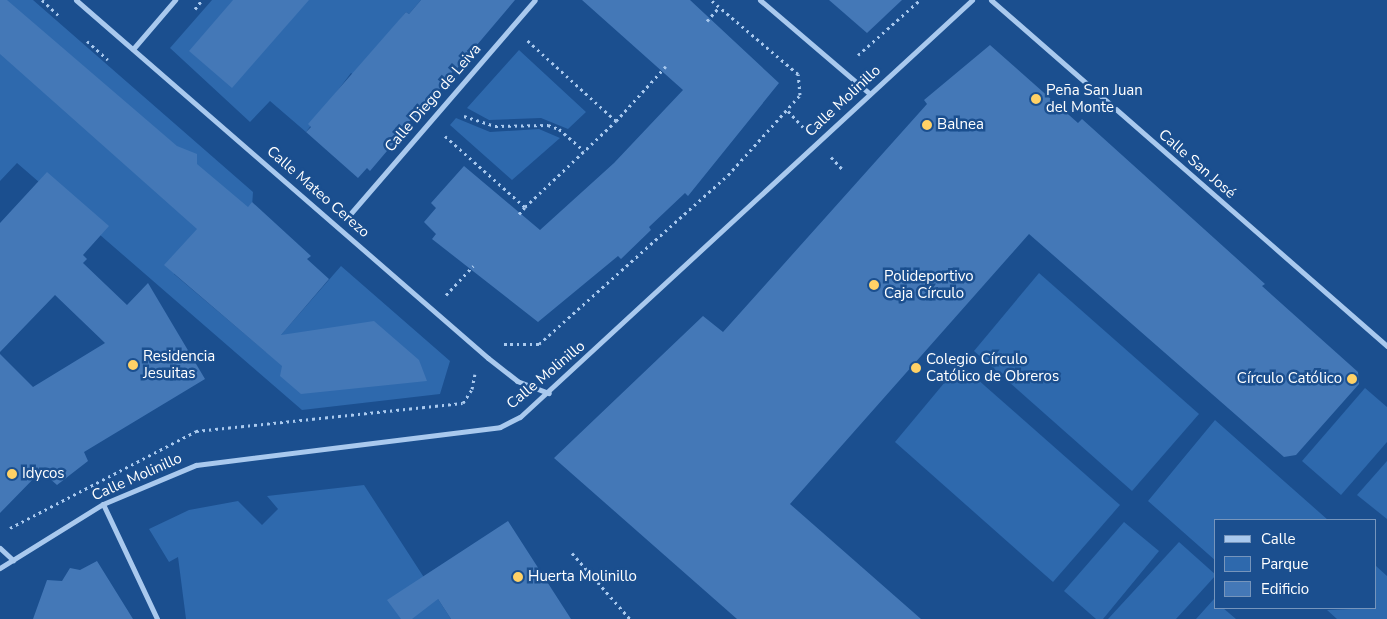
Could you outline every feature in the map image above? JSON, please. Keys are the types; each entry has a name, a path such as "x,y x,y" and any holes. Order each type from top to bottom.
{"street":[{"name":"Calle Mateo Cerezo","path":"76,0 488,358 517,381 548,393"},
{"path":"133,49 175,0"},
{"name":"Calle Diego de Leiva","path":"351,213 535,0"},
{"path":"760,0 869,93"},
{"name":"Calle Molinillo","path":"0,568 103,504 196,464 500,427 548,393 869,93 972,0"},
{"name":"Calle San José","path":"991,0 1387,346"},
{"path":"103,504 157,619"},
{"path":"0,548 13,560"}],"path":[{"path":"42,0 62,19"},
{"path":"190,14 202,0"},
{"path":"501,344 539,344 728,175 800,95 798,74 711,0"},
{"path":"854,51 860,57 920,0"},
{"path":"707,21 719,7"},
{"path":"512,26 616,121"},
{"path":"83,38 112,62"},
{"path":"519,214 616,121 666,66"},
{"path":"446,102 481,124 559,129 584,151"},
{"path":"429,122 525,207"},
{"path":"446,296 474,266"},
{"path":"439,289 453,302"},
{"path":"7,530 196,431 463,403 472,389 475,371 468,365"},
{"path":"572,554 630,619"}],"green space":[{"path":"0,0 33,0 253,192 252,207 204,257 195,250 174,274 266,352 341,266 450,361 440,394 302,410 17,163 0,181"},
{"path":"212,0 421,0 409,14 406,12 355,76 351,73 306,132 270,101 250,122 170,48"},
{"path":"519,50 586,112 568,129 541,118 489,120 467,108"},
{"path":"456,118 490,132 539,129 560,138 512,180 450,125"},
{"path":"1039,273 1199,414 1132,491 974,351"},
{"path":"960,364 1120,505 1053,582 895,442"},
{"path":"1365,388 1387,407 1387,442 1341,495 1302,461"},
{"path":"1215,420 1327,519 1214,519 1214,559 1148,501"},
{"path":"1387,461 1387,519 1357,495"},
{"path":"364,485 451,619 186,619 178,557 169,562 149,529 189,510 238,501 262,525 278,509 267,496"},
{"path":"1124,522 1159,551 1103,619 1096,619 1064,591"},
{"path":"1179,542 1214,573 1214,577 1176,619 1108,619"},
{"path":"1377,567 1387,576 1387,619 1337,619 1327,610 1377,609"},
{"path":"1214,599 1214,609 1224,609 1236,619 1196,619"}],"building":[{"path":"0,0 7,0 177,146 197,154 197,164 248,207 252,202 311,256 307,259 329,279 281,335 374,321 419,360 427,381 301,394 280,376 282,366 164,265 197,229 0,54"},
{"path":"233,0 309,0 232,88 189,51"},
{"path":"421,0 515,0 370,171 367,168 358,178 306,132 311,127 308,124 406,12 409,14"},
{"path":"582,0 690,0 779,83 688,196 685,193 649,227 651,230 621,259 618,256 538,322 432,239 436,234 424,222 436,208 431,203 464,166 540,230 614,163 683,90"},
{"path":"829,0 902,0 867,33"},
{"path":"990,45 1078,123 1082,119 1265,284 1262,286 1358,372 1359,384 1296,455 1284,457 1029,234 790,504 921,619 737,619 554,458 703,316 723,332 927,104 924,100"},
{"name":"Residencia Jesuitas","path":"47,172 109,226 83,255 87,259 83,263 127,305 148,283 205,379 84,452 88,461 57,485 41,471 0,513 0,354 33,387 105,343 55,295 0,352 0,223"},
{"path":"508,521 571,619 451,619 438,599 412,619 401,619 387,600"},
{"path":"97,561 133,619 33,619 47,580 62,581 70,568 80,570"}],"place":[{"name":"Peña San Juan del Monte","path":"1036,99"},
{"name":"Balnea","path":"927,125"},
{"name":"Polideportivo Caja Círculo","path":"874,285"},
{"name":"Residencia Jesuitas","path":"133,365"},
{"name":"Colegio Círculo Católico de Obreros","path":"916,368"},
{"name":"Círculo Católico","path":"1352,379"},
{"name":"Idycos","path":"12,474"},
{"name":"Huerta Molinillo","path":"518,577"}]}
